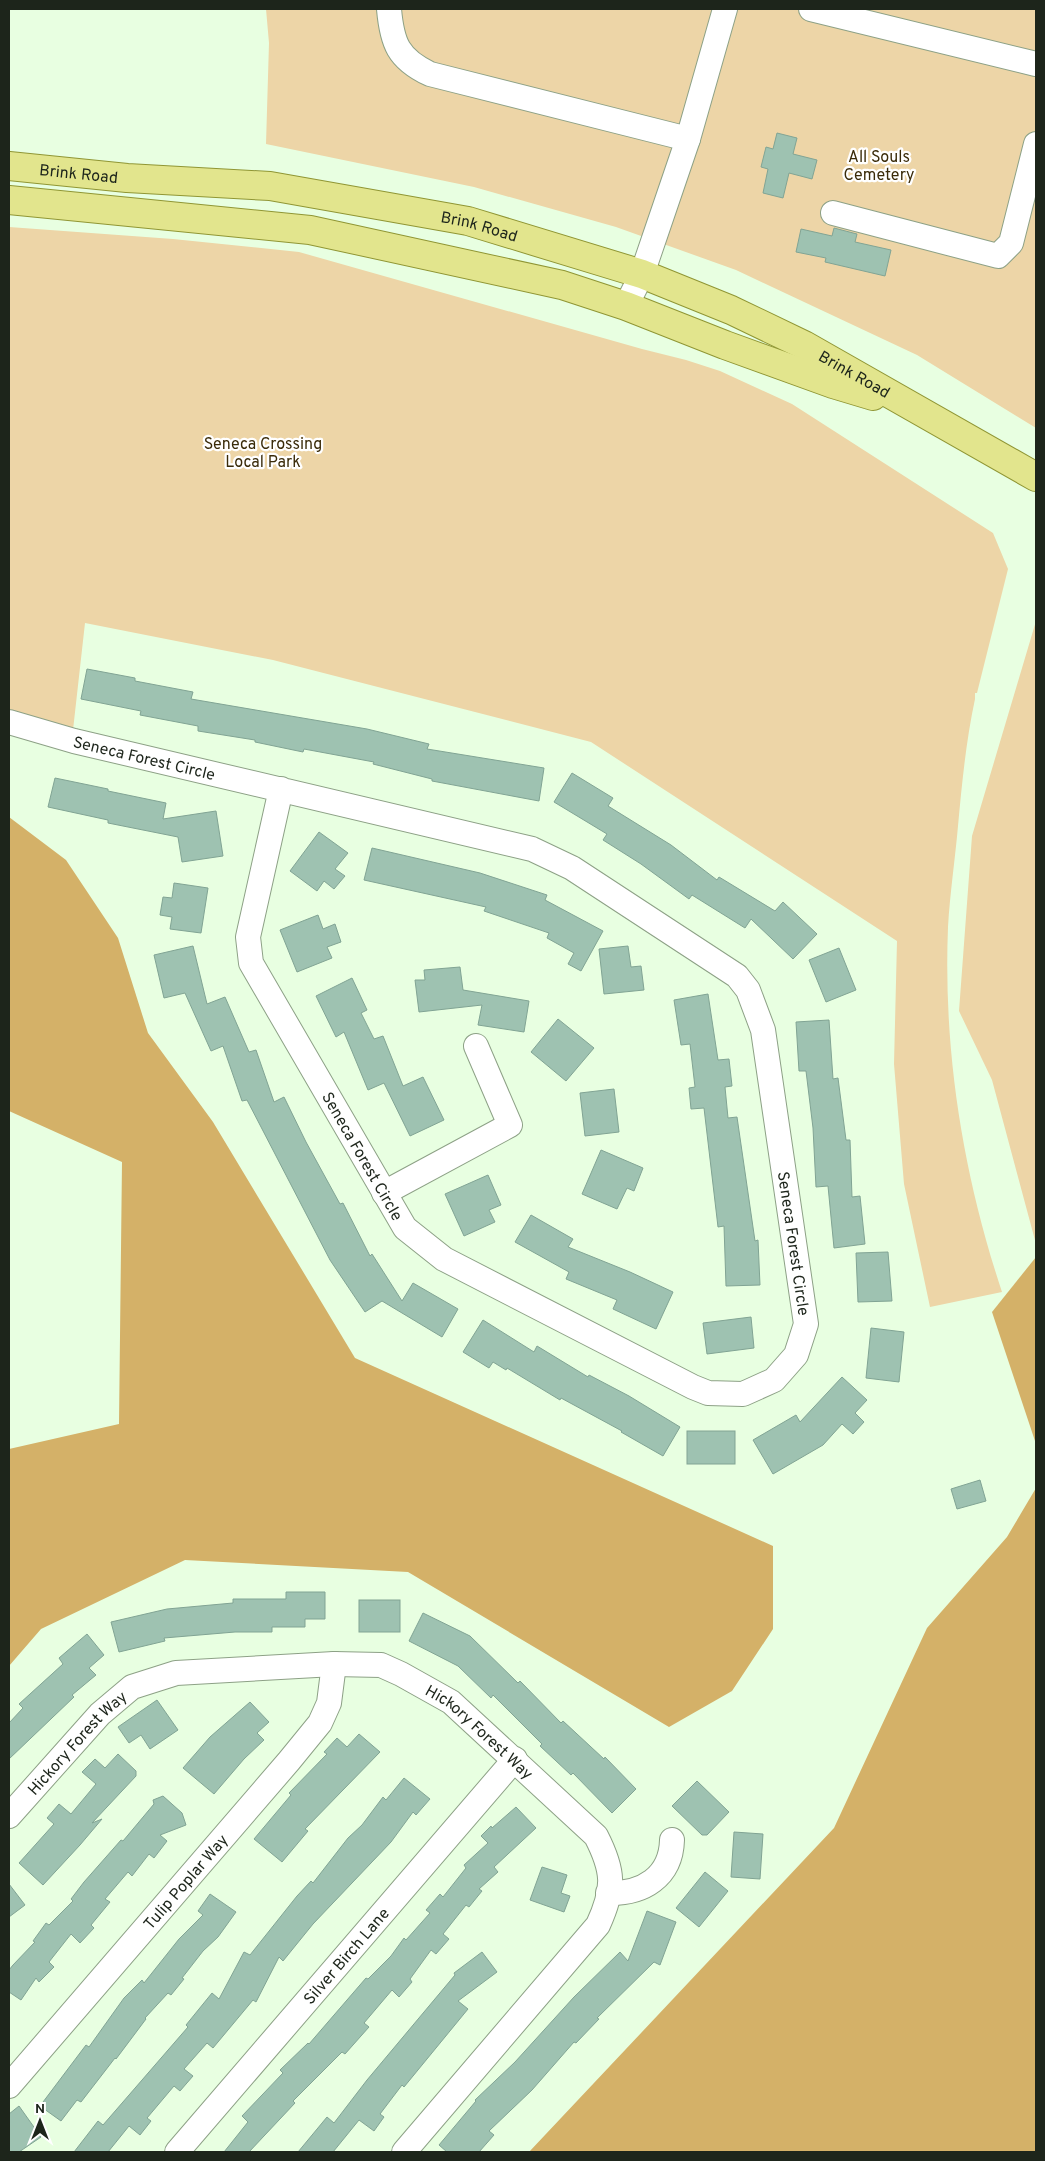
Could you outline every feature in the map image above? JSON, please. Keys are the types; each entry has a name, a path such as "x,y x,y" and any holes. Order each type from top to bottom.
{"main road":[{"name":"Brink Road","path":"9,166 126,178 270,186 468,221 642,274 731,310 804,344 1036,477"},
{"name":"Brink Road","path":"9,200 310,230 562,285 626,306 725,345 833,384 916,408"}],"street":[{"path":"389,9 394,41 402,56 414,66 430,74 688,140"},
{"path":"626,306 642,274 688,140 724,9"},
{"path":"811,9 1036,64"},
{"path":"833,213 998,256 1011,243 1036,144"},
{"name":"Seneca Forest Circle","path":"9,722 74,741 281,789 532,849 572,868 738,976 748,990 764,1030 806,1324 796,1355 774,1380 743,1394 708,1393 693,1387 444,1259 405,1228 252,963 248,937 281,789"},
{"path":"384,1193 510,1124 476,1046"},
{"name":"Hickory Forest Way","path":"9,1816 100,1714 132,1687 176,1673 334,1664 381,1665 452,1702 596,1836 612,1874 605,1910 598,1926 404,2152"},
{"name":"Tulip Poplar Way","path":"9,2086 290,1761 320,1723 329,1703 334,1664"},
{"name":"Silver Birch Lane","path":"177,2152 515,1759"},
{"path":"608,1893 636,1890 657,1878 669,1859 672,1840"}],"green space":[{"name":"All Souls Cemetery","path":"266,9 1036,9 1036,428 917,355 736,270 616,227 474,187 266,144 269,43"},
{"name":"Seneca Crossing Local Park","path":"9,227 173,239 299,252 686,360 720,371 792,404 993,533 1008,569 977,693 975,693 967,746 949,914 947,974 949,1020 958,1112 976,1203 1002,1292 930,1307 904,1184 894,1064 897,941 591,742 273,660 85,623 73,730 9,710"},
{"path":"1036,621 1036,1244 992,1080 959,1011 972,836"}],"shaded area":[{"path":"9,817 66,860 118,938 148,1033 213,1122 355,1358 773,1546 773,1629 732,1691 669,1727 408,1572 185,1560 41,1629 9,1666 9,1449 119,1424 122,1162 9,1111"},
{"path":"1036,1257 1036,1444 992,1312"},
{"path":"1036,1488 1036,2152 529,2152 834,1828 927,1628 1007,1537"}],"building":[{"path":"777,133 797,138 793,154 817,160 812,179 789,173 783,198 763,193 768,169 761,167 766,147 773,149"},
{"path":"834,228 857,234 855,242 891,250 885,276 825,262 826,258 796,252 801,229 832,236"},
{"path":"87,669 135,678 135,681 193,692 191,699 367,729 429,744 427,749 544,768 539,801 432,781 432,779 373,764 374,762 304,749 303,752 255,742 255,740 198,731 198,726 140,715 141,711 81,699"},
{"path":"572,773 613,798 608,806 671,845 717,880 719,877 775,911 783,902 817,934 793,959 751,919 745,928 692,895 689,899 641,864 603,840 607,834 554,802"},
{"path":"55,778 166,803 163,819 216,811 223,856 182,862 178,837 108,823 108,820 48,807"},
{"path":"319,832 348,853 335,869 345,876 334,889 324,881 317,891 290,871"},
{"path":"372,848 480,873 547,895 545,900 603,931 581,971 568,964 574,953 547,938 549,933 484,911 486,907 364,880"},
{"path":"174,883 208,888 201,933 170,929 172,917 160,915 163,897 172,898"},
{"path":"318,915 323,929 335,924 341,942 327,947 332,958 297,972 280,930"},
{"path":"193,946 207,1004 225,997 249,1052 256,1050 274,1102 284,1097 306,1142 340,1204 343,1203 370,1256 372,1254 402,1301 413,1283 458,1309 442,1337 382,1301 365,1312 330,1260 247,1100 242,1101 223,1046 211,1051 185,993 164,998 154,955"},
{"path":"628,946 631,967 641,966 644,990 604,994 599,949"},
{"path":"839,948 856,990 826,1002 809,960"},
{"path":"460,967 463,990 529,1001 524,1032 478,1025 482,1005 419,1012 415,980 425,980 424,970"},
{"path":"352,978 367,1010 361,1013 374,1039 383,1036 403,1086 423,1077 444,1120 410,1136 384,1083 368,1090 344,1032 336,1037 316,996"},
{"path":"708,994 718,1060 729,1059 732,1086 725,1087 728,1118 737,1117 755,1241 758,1240 760,1285 726,1286 724,1226 718,1227 704,1108 691,1109 689,1088 695,1087 690,1044 681,1045 674,1000"},
{"path":"558,1019 594,1048 566,1081 531,1052"},
{"path":"829,1020 833,1079 838,1078 846,1140 850,1140 852,1197 860,1196 865,1244 834,1248 828,1186 816,1187 813,1128 806,1071 799,1071 796,1022"},
{"path":"614,1089 619,1132 585,1136 580,1093"},
{"path":"601,1150 643,1168 634,1191 627,1188 617,1209 582,1194"},
{"path":"488,1175 501,1205 489,1210 495,1222 464,1236 445,1194"},
{"path":"531,1215 573,1239 568,1247 673,1292 656,1329 613,1309 617,1300 566,1279 569,1272 515,1242"},
{"path":"888,1252 892,1301 858,1302 856,1253"},
{"path":"751,1317 754,1348 707,1354 703,1323"},
{"path":"483,1320 534,1352 537,1346 588,1377 589,1375 629,1396 680,1427 663,1456 622,1431 561,1398 560,1400 507,1368 506,1370 493,1362 489,1368 463,1352"},
{"path":"871,1328 904,1332 899,1382 866,1378"},
{"path":"842,1377 867,1400 855,1413 864,1422 853,1434 842,1424 823,1445 773,1474 753,1440 796,1415 800,1422"},
{"path":"687,1431 735,1431 735,1464 687,1464"},
{"path":"980,1480 986,1501 957,1509 951,1489"},
{"path":"286,1592 325,1592 325,1619 305,1619 305,1627 272,1627 272,1632 235,1632 164,1638 165,1641 119,1652 111,1622 167,1609 233,1603 233,1599 286,1599"},
{"path":"359,1600 400,1600 400,1632 359,1632"},
{"path":"423,1613 470,1636 518,1683 520,1681 561,1723 563,1721 604,1759 605,1757 636,1789 612,1813 573,1773 571,1775 540,1746 542,1744 493,1695 491,1698 458,1666 409,1641"},
{"path":"87,1634 104,1655 89,1668 96,1675 72,1695 74,1697 9,1759 9,1723 23,1708 19,1704 63,1664 59,1658"},
{"path":"157,1700 178,1730 150,1749 141,1735 129,1743 118,1727"},
{"path":"250,1702 269,1722 257,1733 264,1740 244,1759 214,1794 183,1768 210,1737"},
{"path":"359,1734 380,1752 305,1829 308,1831 282,1862 254,1839 291,1795 289,1793 327,1754 324,1752 337,1738 347,1747"},
{"path":"118,1754 136,1771 136,1776 92,1823 102,1819 43,1885 19,1863 54,1824 47,1818 59,1804 71,1814 96,1784 82,1772 95,1759 105,1768"},
{"path":"404,1778 430,1799 416,1815 413,1812 391,1842 313,1924 283,1961 279,1957 256,2002 253,2000 213,2048 207,2043 184,2069 193,2076 180,2091 174,2086 147,2118 151,2121 140,2135 129,2126 108,2152 74,2152 98,2121 103,2125 188,2027 186,2025 212,1993 219,1999 244,1952 250,1955 297,1896 311,1881 313,1883 383,1797 386,1800"},
{"path":"697,1781 729,1812 707,1835 702,1835 672,1806"},
{"path":"163,1796 182,1813 186,1825 160,1835 167,1841 154,1858 149,1854 132,1876 128,1872 105,1899 110,1902 91,1925 94,1928 80,1943 71,1934 49,1962 54,1967 39,1982 36,1978 21,2000 9,1992 9,1970 35,1942 33,1941 46,1923 49,1925 73,1901 71,1899 84,1882 121,1840 123,1841 154,1804 153,1800"},
{"path":"516,1807 536,1828 494,1867 498,1872 479,1889 482,1891 469,1907 466,1905 443,1934 449,1939 436,1954 431,1950 410,1979 412,1982 399,1997 392,1990 364,2023 369,2027 345,2054 342,2052 293,2101 295,2103 249,2152 224,2152 248,2122 242,2116 283,2073 280,2070 309,2044 366,1978 368,1979 391,1956 404,1938 406,1940 430,1913 426,1910 440,1894 443,1897 466,1868 464,1865 488,1843 481,1836"},
{"path":"734,1832 763,1834 760,1879 731,1877"},
{"path":"542,1867 567,1875 561,1893 570,1896 564,1912 530,1900"},
{"path":"705,1872 728,1891 699,1927 676,1908"},
{"path":"9,1884 25,1905 9,1917"},
{"path":"210,1894 236,1912 218,1937 203,1951 171,1995 168,1993 145,2018 116,2059 81,2102 77,2100 61,2121 40,2106 86,2045 89,2047 124,1998 142,1980 144,1983 179,1939 203,1915 198,1911"},
{"path":"647,1911 676,1922 660,1965 654,1962 597,2018 599,2019 576,2043 574,2042 532,2090 489,2131 494,2135 479,2152 447,2152 439,2145 475,2100 515,2062 574,1997 620,1952 628,1961"},
{"path":"482,1952 497,1972 458,2001 468,2009 404,2087 402,2085 380,2114 384,2117 374,2131 359,2120 333,2152 298,2152 327,2117 334,2123 367,2080 455,1975 454,1973"},
{"path":"19,2106 41,2137 19,2152 9,2152 9,2114"}]}
